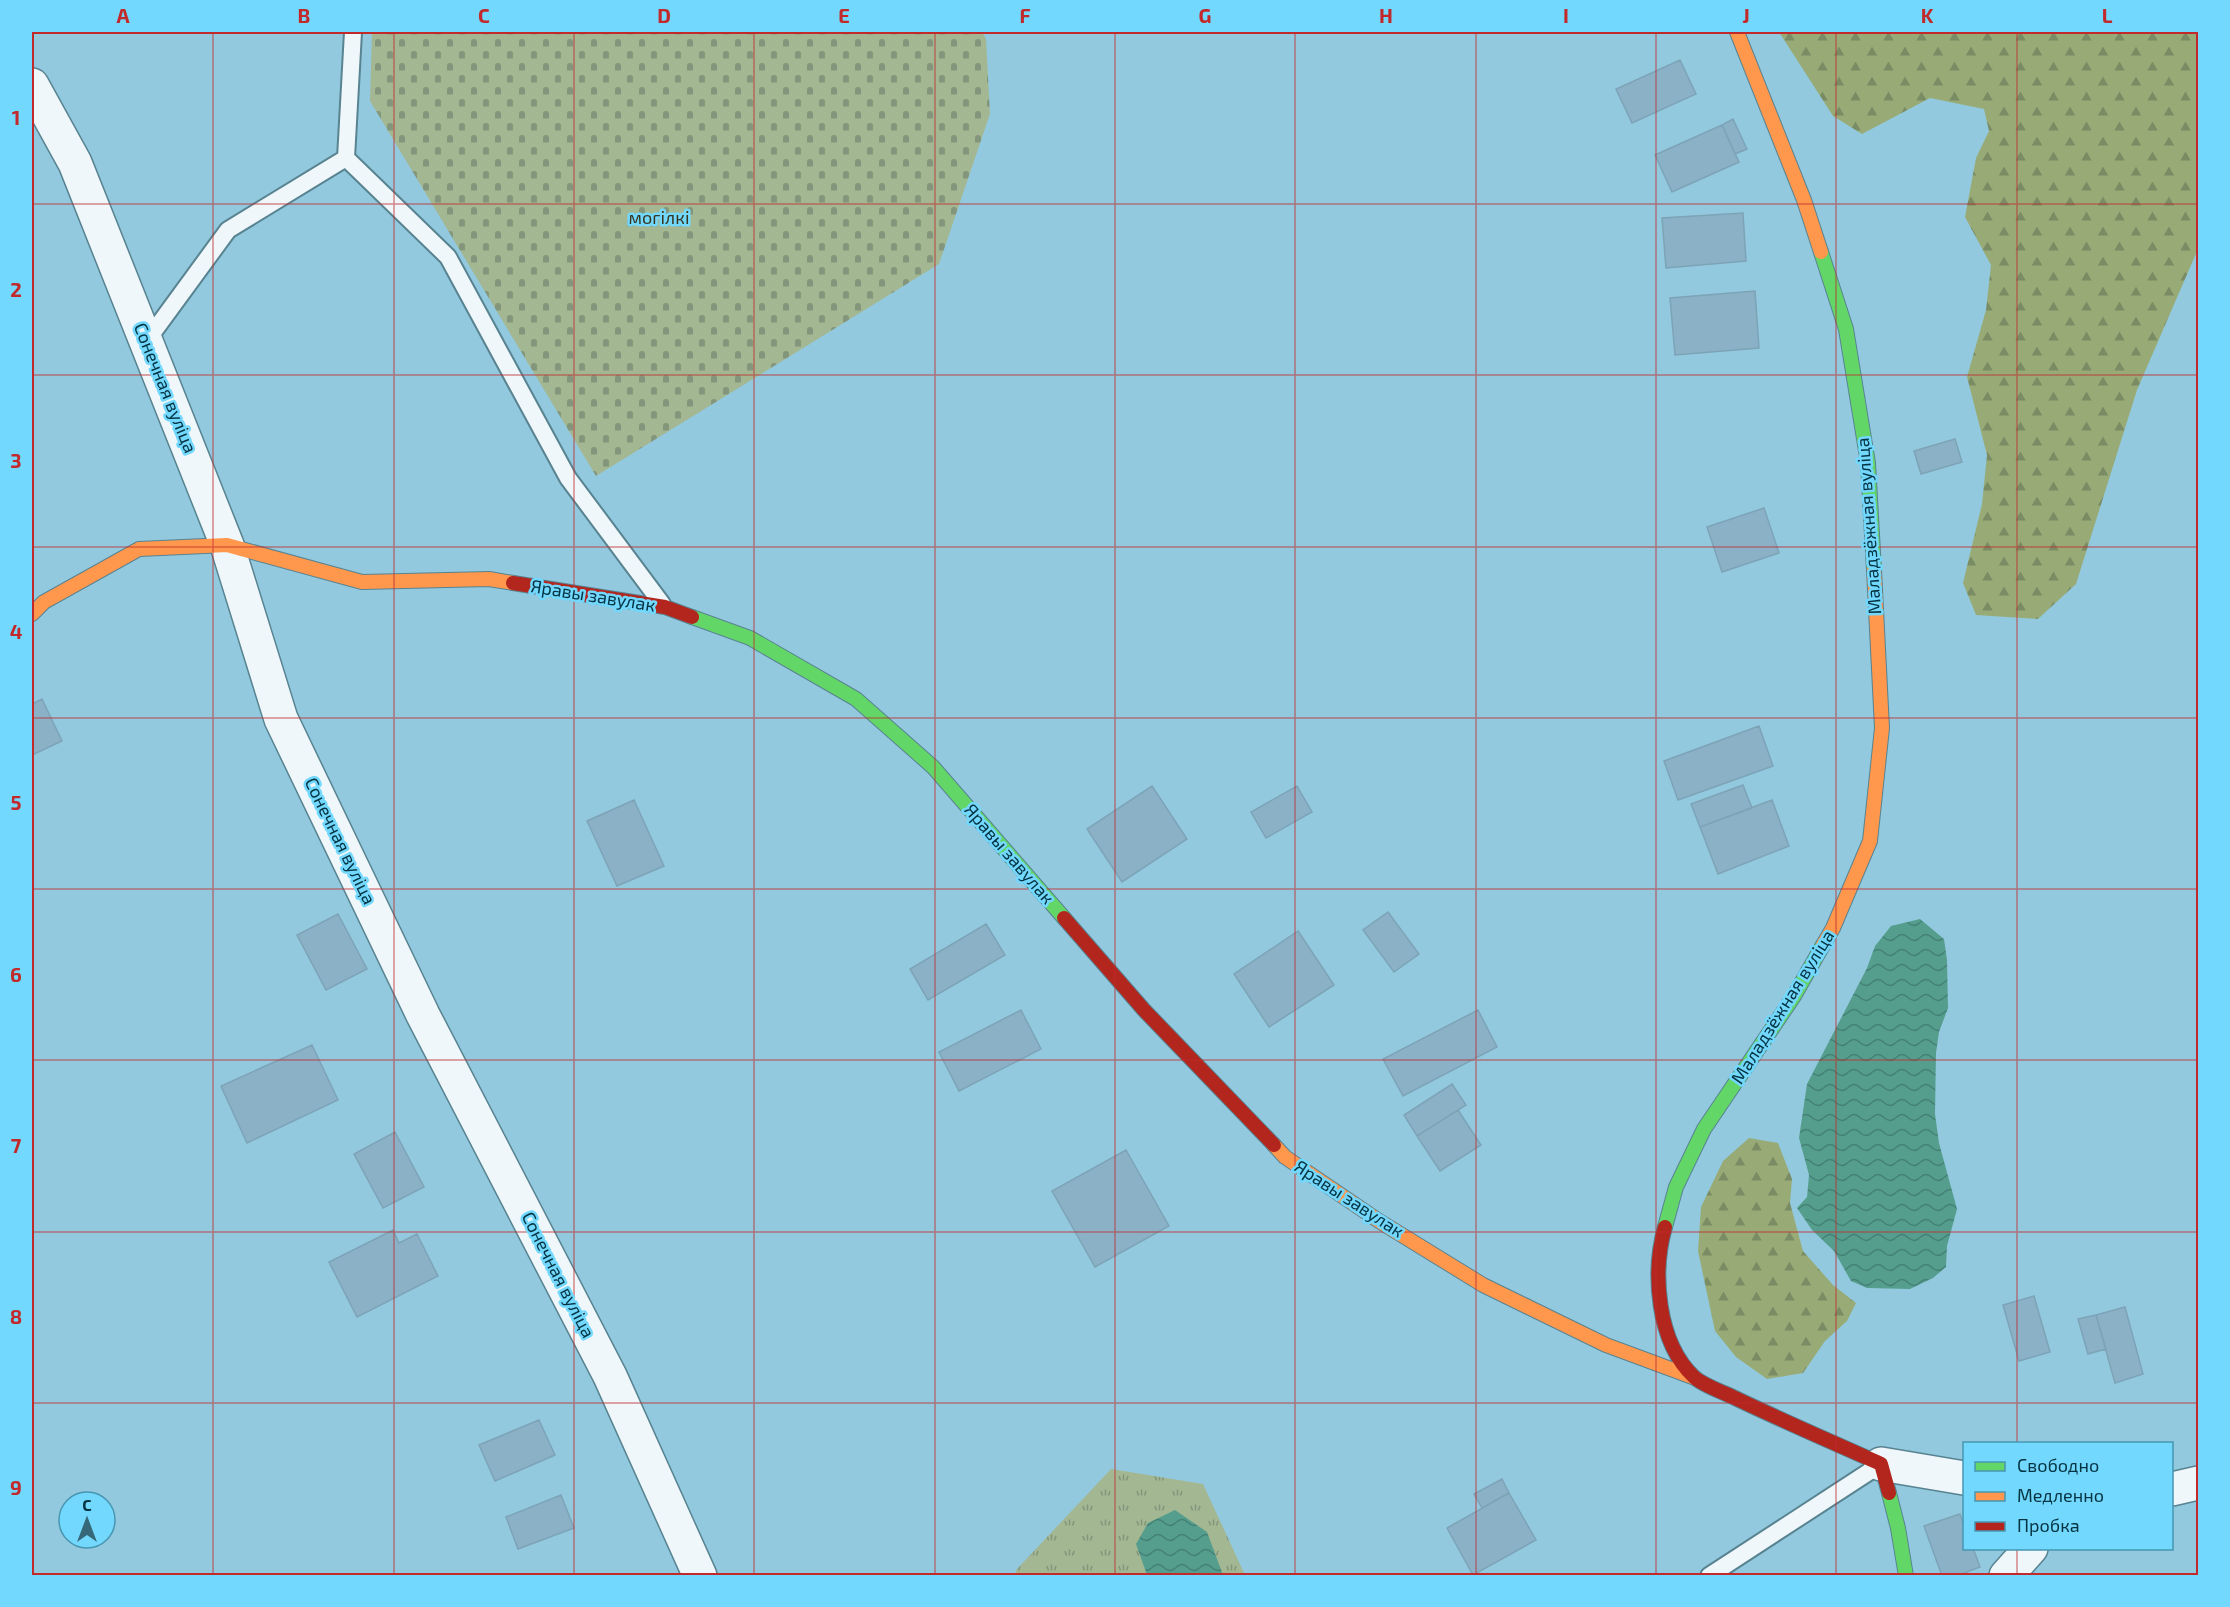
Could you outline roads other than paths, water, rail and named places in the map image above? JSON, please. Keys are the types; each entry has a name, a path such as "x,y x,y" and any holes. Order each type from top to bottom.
{"street":[{"name":"Маладзёжная вуліца","path":"1737,32 1804,200 1846,329 1868,463 1882,728 1870,841 1833,928 1794,996 1704,1130 1676,1187 1661,1242 1658,1290 1671,1345 1695,1378 1779,1419 1881,1464"},
{"name":"Сонечная вуліца","path":"32,85 75,162 227,545 281,719 423,1015 610,1376 700,1575"},
{"name":"Яравы завулак","path":"32,614 44,602 139,549 227,545 362,582 489,579 665,607 750,638 856,699 933,767 1144,1010 1285,1157 1379,1221 1483,1285 1606,1345 1695,1378"},
{"path":"1906,1575 1898,1528 1881,1464 1963,1478"},
{"path":"2173,1489 2199,1483"},
{"path":"2006,1575 2029,1550"}],"lane":[{"path":"352,32 346,158 448,257 568,478 665,607"},
{"path":"146,342 228,230 346,158"},
{"path":"1709,1575 1881,1464"}],"water":[{"path":"1920,919 1944,939 1947,960 1948,1008 1939,1032 1936,1053 1935,1114 1939,1143 1957,1209 1947,1246 1946,1267 1933,1278 1910,1289 1867,1288 1851,1281 1834,1251 1812,1230 1797,1208 1807,1197 1809,1175 1799,1138 1807,1084 1867,968 1875,946 1891,926"},
{"path":"1175,1510 1207,1532 1223,1575 1147,1575 1136,1544 1148,1523"}],"park label":[{"name":"могілкі","path":"659,218"}]}
